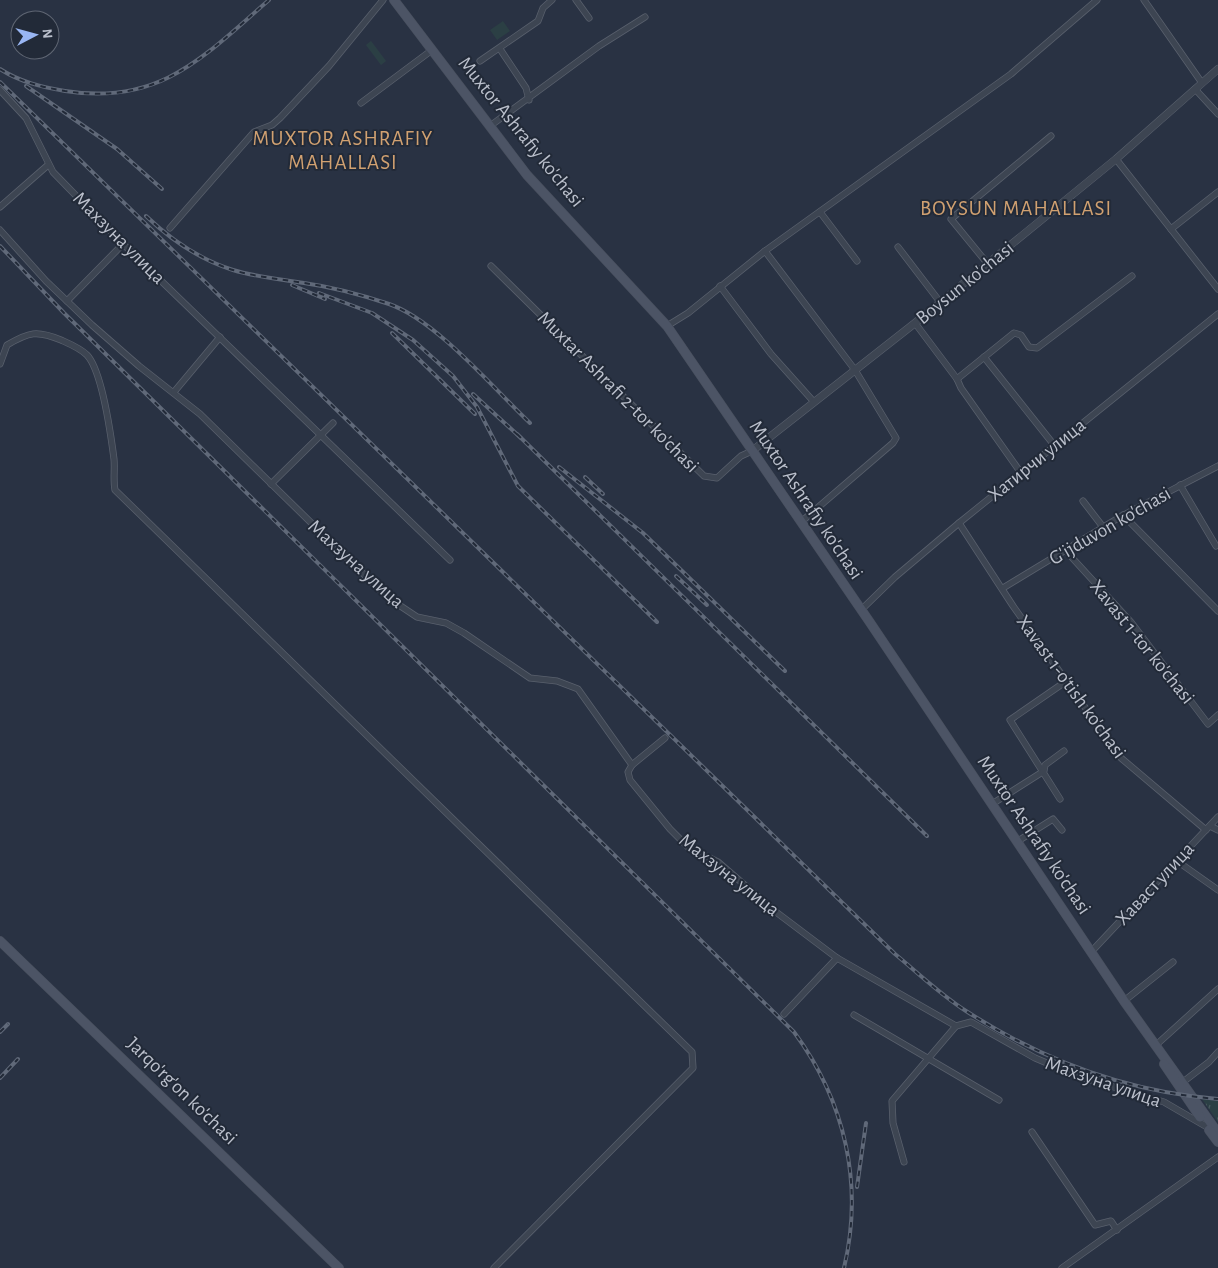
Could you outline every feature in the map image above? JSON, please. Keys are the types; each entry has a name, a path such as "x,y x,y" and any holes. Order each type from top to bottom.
{"main road":[{"name":"Muxtor Ashrafiy ko'chasi","path":"394,0 527,175 667,326 1018,841 1124,1001 1218,1133"},
{"name":"Jarqo'rg'on ko'chasi","path":"0,941 339,1268"},
{"name":"Jarqo'rg'on ko'chasi","path":"0,949 331,1268"},
{"name":"Muxtor Ashrafiy ko'chasi","path":"1155,1046 1169,1073 1218,1142"}],"street":[{"path":"170,228 254,132 272,125 280,118 328,66 383,0"},
{"path":"480,61 538,21 543,8 552,0"},
{"path":"576,0 589,18"},
{"path":"667,326 688,313 765,251 1011,74 1097,0"},
{"path":"1144,0 1202,83"},
{"path":"490,126 529,100 599,46 645,17"},
{"path":"500,49 526,88 529,100"},
{"path":"361,103 432,50"},
{"name":"Boysun ko'chasi","path":"752,451 915,323 1116,159 1218,69"},
{"path":"1195,89 1218,114"},
{"name":"Махзуна улица","path":"0,90 26,118 48,165 123,244 450,560"},
{"path":"988,263 952,219 1051,136"},
{"path":"1116,159 1218,288"},
{"path":"0,207 48,165"},
{"path":"1171,229 1218,192"},
{"path":"820,212 857,261"},
{"name":"Махзуна улица","path":"0,230 67,301 139,366 200,414 395,602 417,617 446,624 464,633 530,678 557,681 578,689 632,765 628,772 630,780 681,841 699,854 718,862 776,912 837,958 956,1026 971,1022 1035,1058 1080,1077 1164,1102 1207,1127"},
{"path":"67,301 123,244"},
{"path":"898,247 940,302"},
{"path":"765,251 855,370 896,438 893,444 801,522"},
{"name":"Muxtar Ashrafi 2-tor ko'chasi","path":"491,266 704,476 717,478 741,456 752,451"},
{"path":"957,379 1018,333 1029,347 1037,348 1132,276"},
{"path":"720,286 771,354 814,402"},
{"name":"Хатирчи улица","path":"861,610 895,577 959,523 1218,314"},
{"path":"915,323 957,379 961,388 1021,474"},
{"path":"0,364 7,345 26,334 44,333 74,345 87,355 97,374 101,392 114,459 115,490 692,1052 693,1068 494,1268"},
{"path":"174,392 220,337"},
{"path":"984,357 1054,445"},
{"path":"271,484 333,423"},
{"name":"G'ijduvon ko'chasi","path":"1003,588 1123,515 1218,466"},
{"path":"1180,485 1216,546"},
{"path":"1084,500 1103,527"},
{"path":"1123,515 1218,611"},
{"name":"Xavast 1-o'tish ko'chasi","path":"959,523 1065,682 1126,764 1208,828 1218,830"},
{"name":"Xavast 1-tor ko'chasi","path":"1065,550 1131,622 1208,724 1218,715"},
{"path":"1060,799 1010,720 1065,682"},
{"path":"632,765 665,738"},
{"path":"992,804 1044,771 1045,765 1064,750"},
{"name":"Хаваст улица","path":"1092,951 1218,817"},
{"path":"1018,841 1054,818 1062,830"},
{"path":"1177,861 1218,890"},
{"path":"784,1014 837,958"},
{"path":"1124,1001 1173,962"},
{"path":"1155,1046 1218,989"},
{"path":"854,1016 999,1100"},
{"path":"904,1162 893,1123 892,1101 956,1026"},
{"path":"1183,1082 1209,1062 1218,1052"},
{"path":"1032,1132 1095,1225 1111,1222 1117,1230"},
{"path":"1062,1268 1218,1157"}],"green space":[{"path":"503,21 510,31 497,40 490,30"},
{"path":"371,41 386,61 381,65 366,45"},
{"path":"1202,1099 1218,1101 1218,1122"}],"railway":[{"path":"0,69 31,83 65,91 98,94 128,91 154,84 200,58 269,0"},
{"path":"0,82 895,954 930,984 957,1005 995,1029 1055,1059 1087,1071 1151,1089 1218,1099"},
{"path":"26,86 117,149 162,189"},
{"path":"146,216 165,233 187,248 221,266 250,274 315,285 368,297 407,312 445,339 530,423"},
{"path":"0,246 64,313 794,1032 812,1059 826,1086 838,1115 846,1144 852,1205 850,1237 844,1268"},
{"path":"292,285 325,299"},
{"path":"319,293 372,313 413,340 453,376 477,407 518,486 657,622"},
{"path":"392,333 475,414"},
{"path":"473,394 521,438"},
{"path":"517,434 927,836"},
{"path":"559,467 643,533 785,671"},
{"path":"585,477 603,494"},
{"path":"676,576 707,605"},
{"path":"0,1032 8,1024"},
{"path":"0,1078 18,1059"},
{"path":"857,1187 866,1123"}],"district":[{"name":"MUXTOR ASHRAFIY MAHALLASI","path":"343,150"},
{"name":"BOYSUN MAHALLASI","path":"1016,208"}]}
